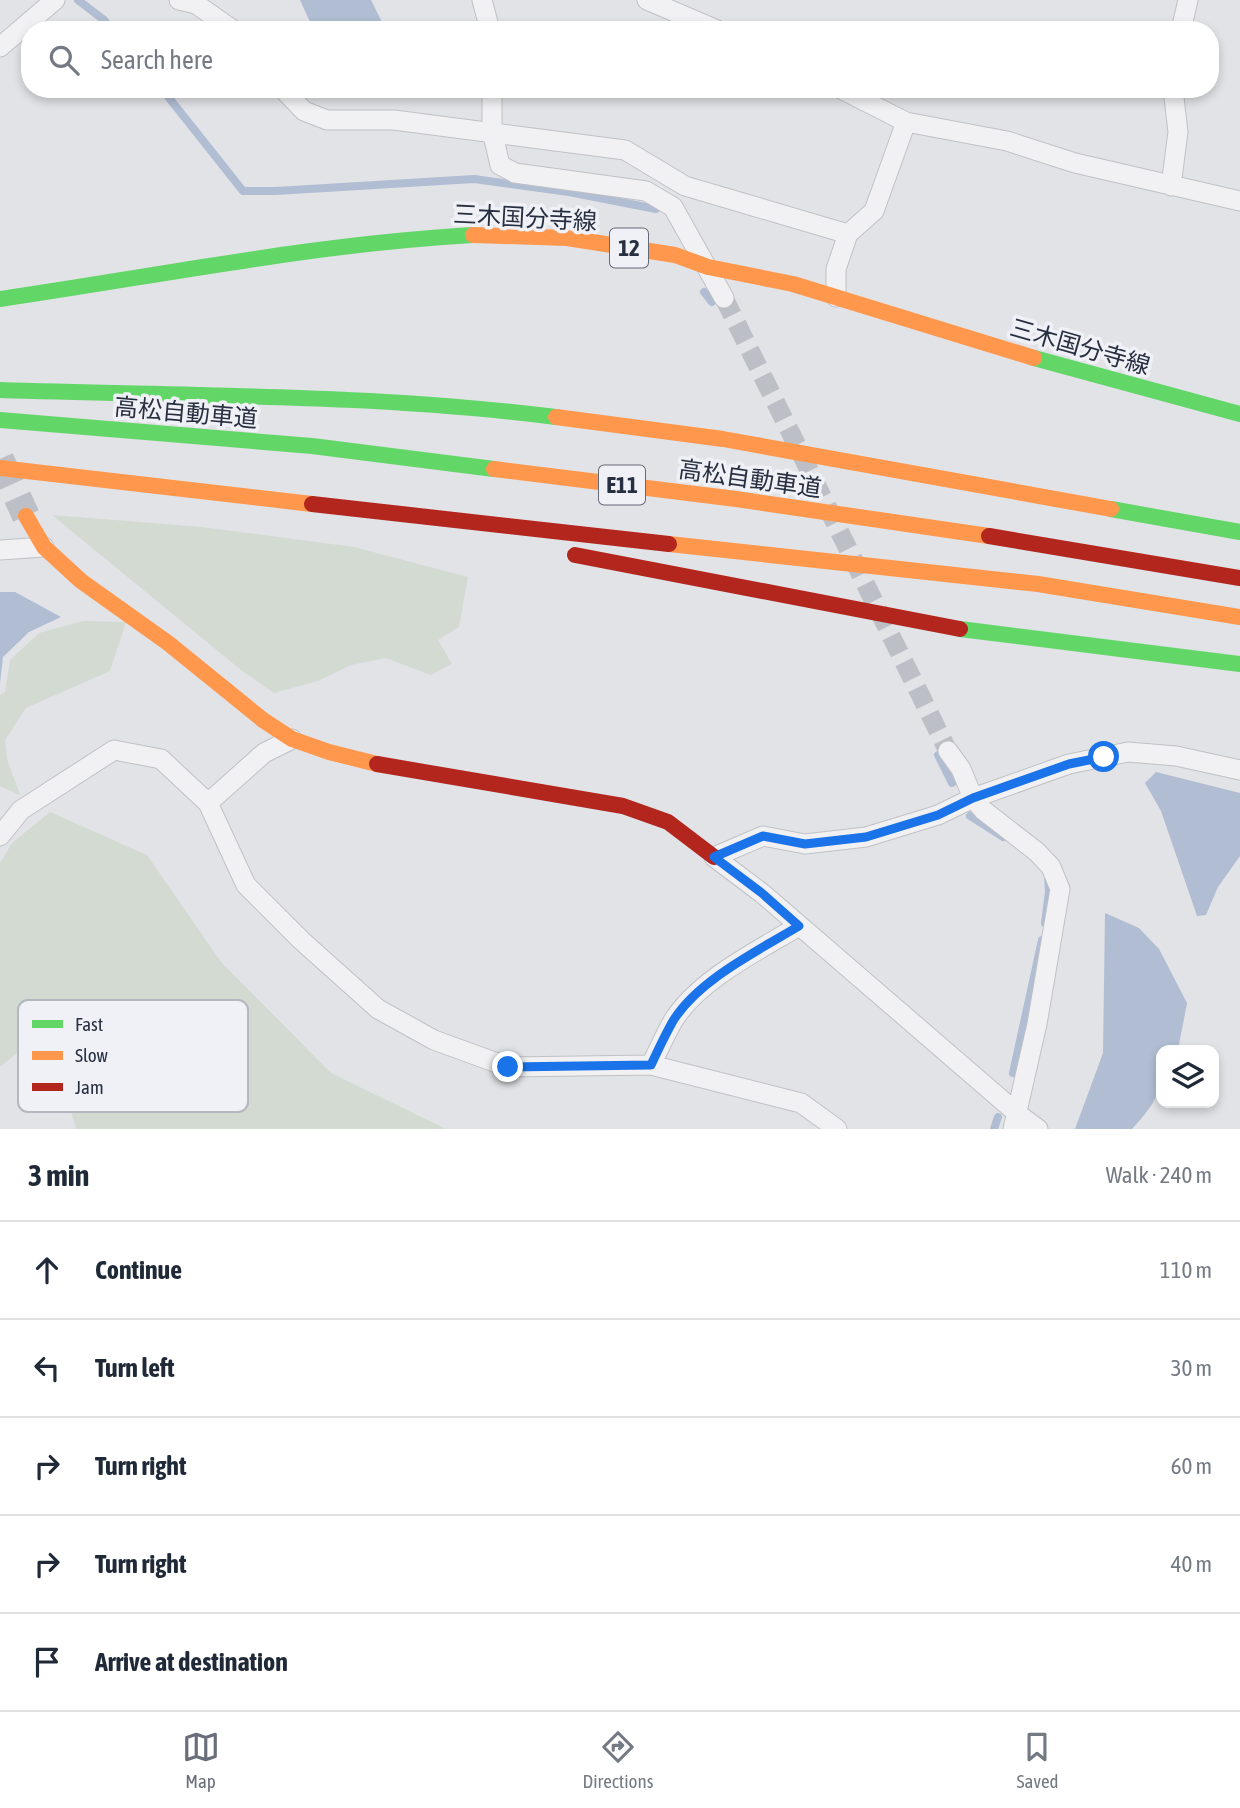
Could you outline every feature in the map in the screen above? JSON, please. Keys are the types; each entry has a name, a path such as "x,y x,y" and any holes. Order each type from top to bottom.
{"main road":[{"name":"三木国分寺線","path":"0,299 331,247 477,234 567,238 675,255 708,267 793,284 1079,372 1240,414"},
{"path":"0,390 331,400 508,411 723,439 1240,532"},
{"name":"高松自動車道","path":"0,420 312,446 722,497 1052,545 1240,578"},
{"name":"E11","path":"0,468 1038,584 1240,617"},
{"path":"308,502 511,543"},
{"path":"26,516 44,547 81,582 168,642 263,720 292,739 329,752 398,769 622,806 668,822 714,857"},
{"path":"565,554 947,627 1240,664"}],"street":[{"path":"30,21 55,0"},
{"path":"179,0 196,4 220,21"},
{"path":"482,0 488,21"},
{"path":"647,0 696,21"},
{"path":"1183,21 1188,0"},
{"path":"0,47 21,29"},
{"path":"292,98 304,111 327,120 394,120 625,150 685,186 848,234"},
{"path":"492,98 492,131 500,165 515,173 646,191 673,206 724,299"},
{"path":"859,98 906,122 1007,141 1074,163 1240,201"},
{"path":"1171,186 1178,132 1174,98"},
{"path":"835,297 836,269 848,234 874,211 906,122"},
{"path":"0,551 44,547"},
{"path":"208,803 264,753 292,739"},
{"path":"0,836 21,810 114,750 161,759 208,803 246,884 302,941 378,1009 435,1040 508,1067 651,1065 801,1103 837,1129"},
{"path":"948,751 961,769 973,798 983,810 1051,867 1060,889 1051,948 1015,1122"},
{"path":"1038,1129 1015,1122 763,894 714,857 763,836 805,844 866,837 938,815 973,798 1069,764 1128,752 1175,756 1240,770"},
{"path":"651,1065 674,1019 709,982 799,926"}],"shaded area":[{"path":"52,515 202,527 354,547 468,577 459,627 438,640 452,664 431,675 386,658 351,665 318,681 274,693 241,670"},
{"path":"83,621 126,622 110,671 26,708 5,740 7,759 20,795 0,786 0,695 5,692 10,660 39,633"},
{"path":"50,812 147,855 221,962 331,1073 446,1129 76,1129 71,1112 248,1112 248,1000 18,1000 18,1052 0,1067 0,863 12,843"}],"water":[{"path":"300,0 371,0 382,21 310,21"},
{"path":"0,592 15,592 61,617 29,632 3,657 0,683"},
{"path":"1156,772 1240,793 1240,856 1218,887 1206,915 1197,916 1161,811 1145,783"},
{"path":"1105,913 1139,928 1159,949 1187,1003 1179,1045 1156,1045 1156,1096 1149,1109 1132,1129 1075,1129 1103,1053"}],"waterway":[{"path":"78,0 105,21"},
{"path":"169,98 243,191 474,179 569,192 656,209"},
{"path":"704,292 712,302"},
{"path":"938,755 952,783"},
{"path":"970,816 1003,837"},
{"path":"1045,923 1048,877"},
{"path":"1013,1073 1042,940"},
{"path":"994,1129 998,1117"}],"tunnel":[{"path":"724,298 948,751"},
{"path":"0,459 26,516"}],"traffic: fast":[{"path":"0,299 295,253 473,235"},
{"path":"1034,358 1240,414"},
{"path":"0,390 349,400 488,409 556,417"},
{"path":"0,420 312,446 494,469"},
{"path":"1111,509 1240,532"},
{"path":"960,629 1240,664"}],"traffic: slow":[{"path":"473,235 567,238 675,255 708,267 793,284 1034,358"},
{"path":"556,417 723,439 1111,509"},
{"path":"0,468 312,504"},
{"path":"494,469 736,499 989,536"},
{"path":"26,516 44,547 81,581 168,643 263,720 292,739 377,764"},
{"path":"669,544 1038,584 1240,617"}],"traffic: jam":[{"path":"312,504 669,544"},
{"path":"989,536 1240,578"},
{"path":"575,555 960,629"},
{"path":"377,764 623,806 668,822 714,857"}],"route":[{"path":"508,1067 651,1065 674,1019 709,982 799,926 763,894 714,857 763,836 805,844 866,837 938,815 973,798 1069,764 1104,757"}]}
